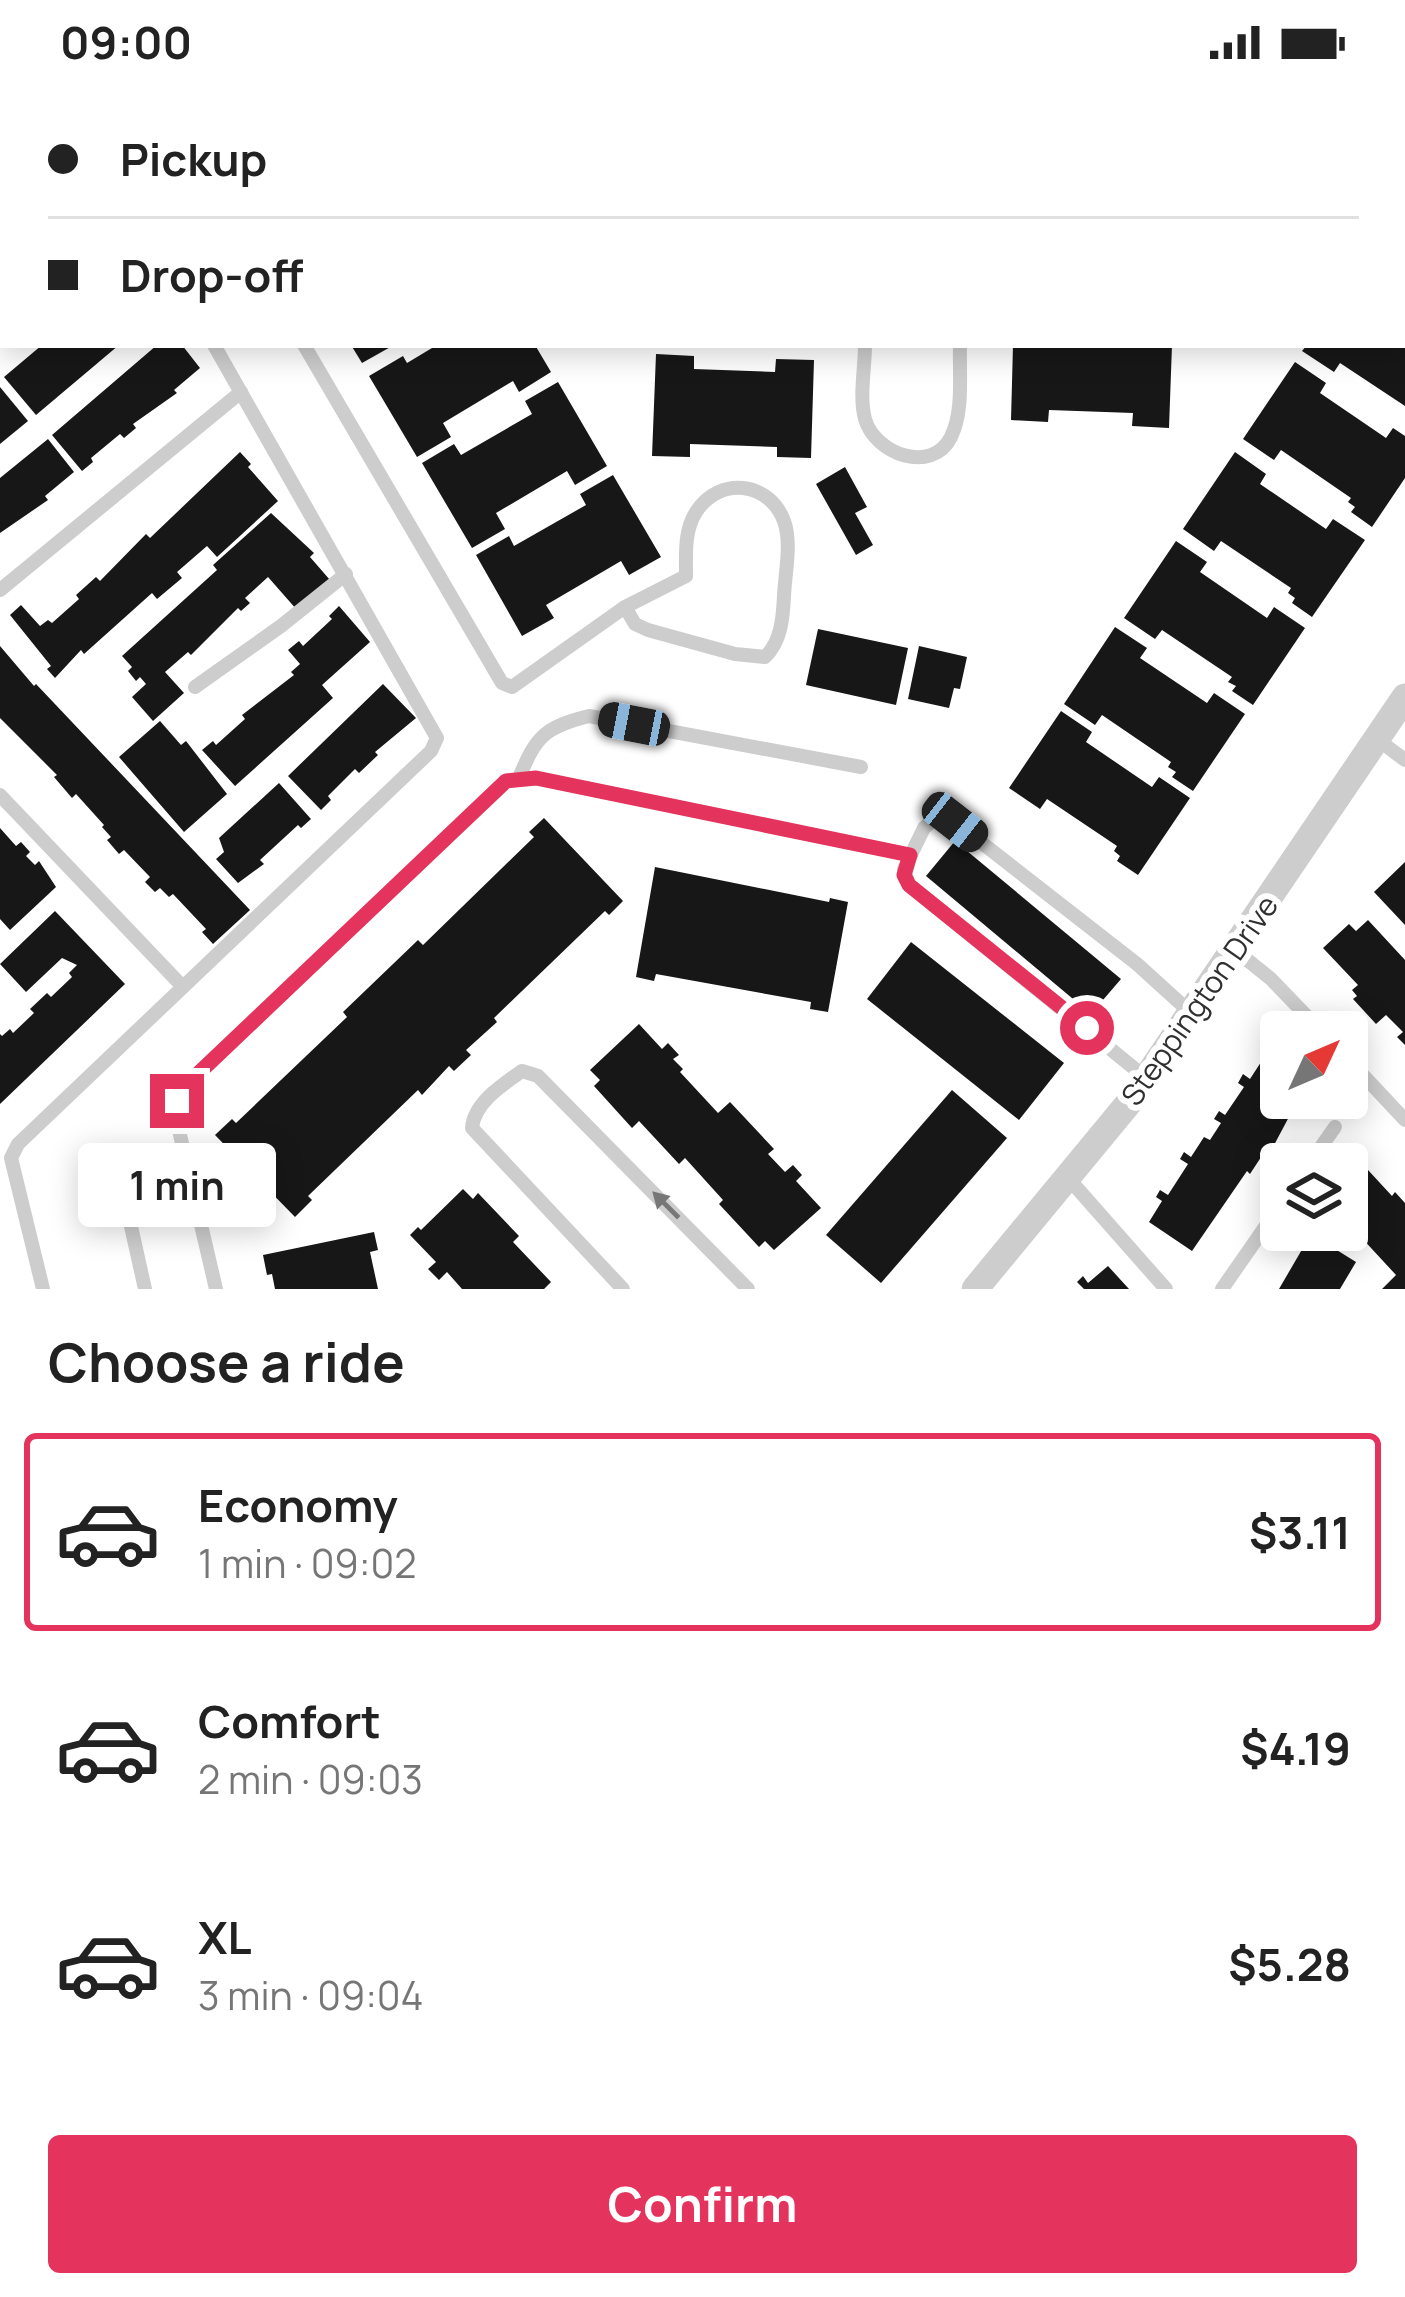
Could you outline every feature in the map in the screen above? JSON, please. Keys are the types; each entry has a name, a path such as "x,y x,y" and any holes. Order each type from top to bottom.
{"street":[{"name":"Steppington Drive","path":"975,1289 1069,1179 1146,1078 1405,697"}],"lane":[{"path":"43,1289 13,1152 431,751 437,737 216,348"},
{"path":"306,348 502,683 512,687 625,607 686,576 687,533 697,510 712,496 730,486 743,486 777,507 788,535 783,612 775,647 765,657 735,654 648,630 635,624 625,607"},
{"path":"865,348 866,423 882,445 899,455 919,458 940,452 950,439 956,422 960,348"},
{"path":"0,590 241,392"},
{"path":"195,687 346,574"},
{"path":"519,778 534,743 557,724 590,716 860,767"},
{"path":"1377,739 1405,760"},
{"path":"216,1289 176,1122 182,1089 506,781 536,778 910,855"},
{"path":"0,795 183,987"},
{"path":"1146,1078 909,885 904,875 924,828 935,818 955,822 1137,964 1191,1013"},
{"path":"1235,950 1302,1011"},
{"path":"623,1289 472,1128 473,1116 498,1087 522,1071 538,1076 748,1289"},
{"path":"1368,1080 1405,1120"},
{"path":"1324,1143 1335,1127"},
{"path":"1069,1179 1166,1289"},
{"path":"122,1186 145,1289"},
{"path":"1222,1289 1260,1234"}],"building":[{"path":"38,348 115,348 36,415 4,377"},
{"path":"154,348 184,348 200,368 174,390 177,393 133,424 136,428 124,438 120,434 91,458 93,462 82,471 52,435"},
{"path":"353,348 389,348 362,363"},
{"path":"432,348 537,348 551,372 519,392 513,381 443,423 451,437 417,457 369,376 403,356 407,363"},
{"path":"1013,348 1172,348 1169,428 1132,426 1133,413 1049,410 1048,422 1011,420"},
{"path":"1405,348 1405,406 1340,363 1334,372 1302,351"},
{"path":"656,354 694,356 694,369 775,372 776,359 814,360 811,458 777,457 777,447 690,444 690,457 652,456"},
{"path":"1295,362 1326,383 1320,393 1386,438 1393,428 1405,436 1405,478 1372,527 1351,512 1355,507 1348,502 1351,498 1281,450 1274,460 1243,439"},
{"path":"558,382 607,466 575,485 567,471 496,513 505,529 472,548 422,463 454,444 461,455 532,414 525,401"},
{"path":"0,387 28,421 0,444"},
{"path":"48,439 74,472 45,496 48,500 0,533 0,478"},
{"path":"240,452 278,501 217,557 207,546 177,572 182,578 157,599 152,593 84,654 81,650 55,678 47,669 51,666 10,615 21,605 40,626 48,620 52,623 79,599 76,595 96,577 100,581 146,534 150,538"},
{"path":"1235,452 1266,474 1260,484 1326,529 1333,519 1365,540 1312,617 1292,603 1291,588 1221,541 1214,551 1183,529"},
{"path":"845,467 867,507 855,513 873,545 856,555 816,484"},
{"path":"613,475 661,557 629,575 621,561 546,605 554,618 522,636 476,555 509,536 514,546 586,505 580,494"},
{"path":"271,513 314,553 310,557 330,580 297,610 268,577 245,598 250,603 241,611 238,608 191,655 188,652 165,672 184,693 153,721 132,697 146,684 140,677 136,681 122,656 217,570 213,565"},
{"path":"1176,541 1207,562 1200,572 1267,618 1274,607 1305,628 1253,705 1232,691 1236,686 1228,682 1232,677 1162,630 1155,639 1124,618"},
{"path":"339,606 370,642 322,685 333,698 235,786 202,750 213,741 216,745 245,719 242,715 294,675 291,672 300,664 288,650 299,641 303,646"},
{"path":"1115,627 1147,648 1140,658 1207,703 1214,693 1245,714 1193,791 1172,777 1176,772 1168,767 1171,762 1102,715 1095,725 1064,704"},
{"path":"818,629 908,648 896,705 806,685"},
{"path":"0,646 250,910 213,944 202,932 206,929 173,894 169,897 160,888 155,892 145,882 150,877 124,850 119,854 107,840 111,837 104,825 76,794 72,798 54,777 57,775 0,718"},
{"path":"919,646 967,657 960,689 954,688 949,708 908,699"},
{"path":"383,684 416,718 375,752 378,755 359,773 355,769 321,810 288,776"},
{"path":"1061,711 1092,732 1086,742 1152,787 1159,777 1190,798 1138,875 1117,861 1117,846 1047,799 1040,809 1009,788"},
{"path":"160,721 181,745 186,741 227,794 184,832 119,757"},
{"path":"279,783 311,819 301,828 298,825 260,860 264,864 238,883 216,859 224,852 219,838"},
{"path":"544,818 623,901 609,915 605,911 494,1018 497,1022 466,1050 471,1055 454,1071 449,1066 422,1095 418,1090 308,1196 312,1200 295,1217 215,1135 232,1119 236,1123 347,1017 343,1012 418,940 423,945 534,837 529,832"},
{"path":"0,828 16,846 21,842 30,852 26,856 35,865 39,861 56,887 10,930 0,919"},
{"path":"955,841 1121,979 1091,1014 926,876"},
{"path":"1405,862 1405,925 1374,892"},
{"path":"655,867 848,902 828,1012 810,1009 811,1002 656,974 654,981 636,977"},
{"path":"55,911 125,984 0,1104 0,1034 10,1029 13,1033 34,1013 30,1009 72,977 69,973 77,965 62,958 26,992 0,964"},
{"path":"1368,920 1405,960 1405,1045 1397,1037 1403,1032 1386,1015 1376,1024 1353,999 1357,996 1352,990 1358,985 1323,948 1349,924 1356,931"},
{"path":"911,942 1064,1063 1019,1120 867,999"},
{"path":"639,1024 662,1049 668,1043 679,1055 673,1059 683,1069 680,1072 718,1113 730,1102 774,1149 768,1154 785,1172 793,1165 802,1175 796,1181 821,1208 774,1250 765,1241 759,1247 685,1158 679,1164 639,1121 632,1128 594,1086 600,1080 590,1070"},
{"path":"1260,1064 1260,1119 1288,1119 1275,1143 1260,1143 1260,1159 1192,1251 1149,1222 1162,1201 1156,1197 1160,1190 1168,1195 1188,1164 1180,1159 1184,1152 1191,1157 1204,1137 1210,1140 1221,1123 1214,1119 1219,1111 1225,1115 1244,1087 1238,1083 1243,1074 1250,1079"},
{"path":"952,1090 1007,1138 881,1283 826,1235"},
{"path":"1368,1170 1405,1203 1405,1289 1382,1289 1396,1275 1368,1245"},
{"path":"463,1189 473,1199 478,1193 519,1236 513,1242 551,1282 544,1289 462,1289 447,1272 439,1280 428,1269 436,1262 410,1235"},
{"path":"374,1232 378,1250 370,1252 378,1289 275,1289 272,1274 267,1275 263,1255"},
{"path":"1301,1251 1338,1251 1356,1262 1340,1289 1279,1289"},
{"path":"1108,1266 1129,1289 1084,1289 1077,1282 1083,1276 1088,1283"}],"route":[{"path":"177,1101 182,1089 506,781 519,778 910,855 904,869 909,885 1087,1028"}]}
